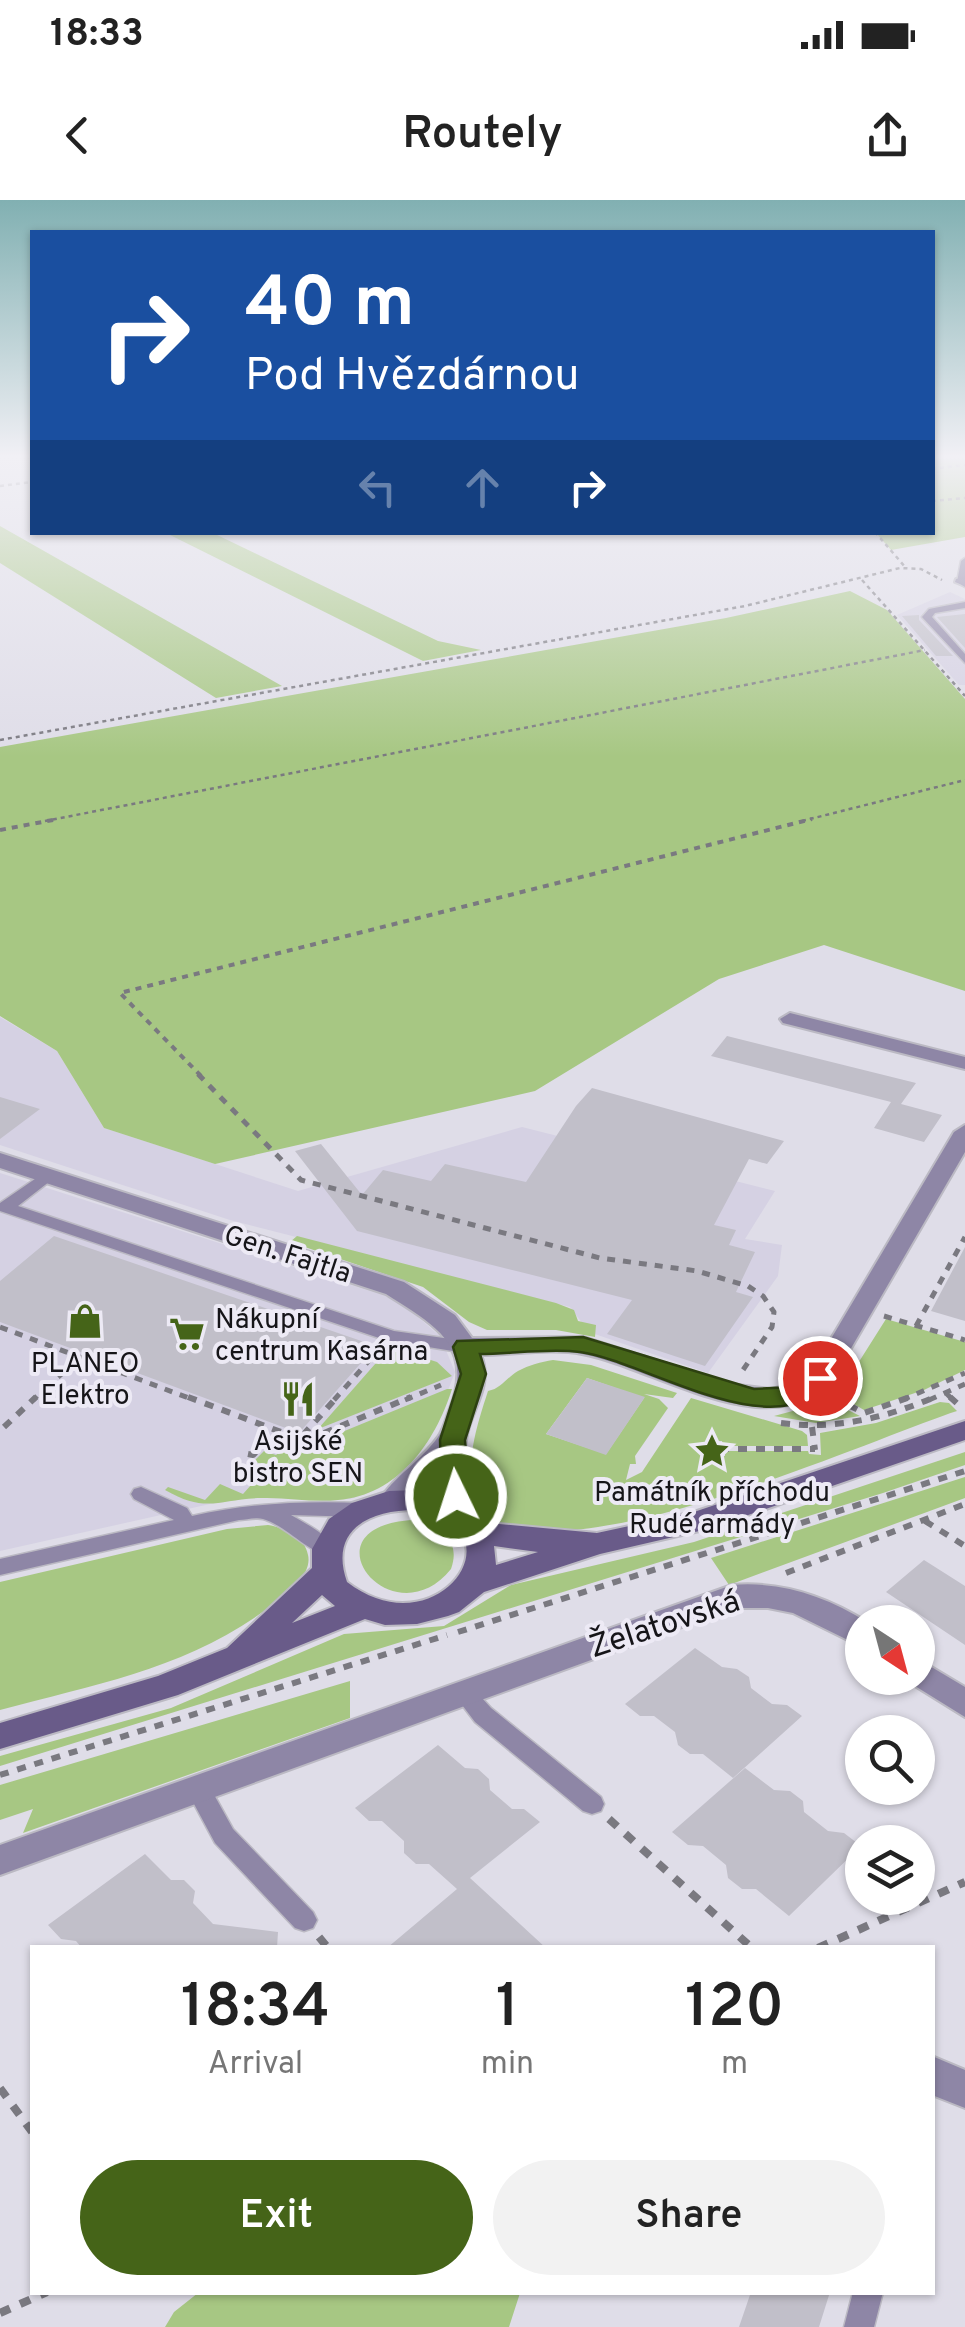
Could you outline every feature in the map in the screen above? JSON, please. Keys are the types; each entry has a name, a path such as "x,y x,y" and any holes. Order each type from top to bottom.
{"main road":[{"path":"472,1584 596,1544 698,1522 964,1420"},
{"path":"236,1656 326,1561 335,1532 362,1510 394,1501 428,1502 467,1523 596,1544"},
{"path":"326,1561 348,1599 386,1614 424,1612 457,1599 472,1584 483,1558 467,1523"},
{"path":"0,1736 166,1686 364,1607"}],"street":[{"path":"790,1018 965,1064"},
{"path":"394,1501 452,1440 474,1374 465,1347 583,1345 728,1393 788,1398 807,1390 820,1378 965,1132"},
{"name":"Gen. Fajtla","path":"0,1160 395,1288 446,1321 465,1347"},
{"path":"452,1440 467,1523"},
{"name":"Želatovská","path":"0,1860 692,1608 746,1595 794,1599 845,1623"},
{"path":"935,1684 965,1704"},
{"path":"935,2076 965,2088"}],"lane":[{"path":"964,583 965,561"},
{"path":"964,657 927,617 940,609 965,604"},
{"path":"940,609 965,621"},
{"path":"48,1175 6,1206 392,1336 465,1347"},
{"path":"141,1494 180,1513 187,1525"},
{"path":"0,1567 56,1547 238,1513 293,1508 362,1510"},
{"path":"267,1512 306,1533 326,1561"},
{"path":"464,1693 496,1726 592,1804"},
{"path":"198,1790 224,1836 304,1920"},
{"path":"859,2327 867,2295"}],"path":[{"path":"898,558 906,568"},
{"path":"0,740 745,606 906,568 964,583"},
{"path":"862,580 965,696"},
{"path":"0,830 925,650"},
{"path":"728,1393 772,1327 774,1312 763,1296 748,1286 696,1271 600,1258 301,1180 120,993 965,780"},
{"path":"916,1326 965,1237"},
{"path":"0,1328 301,1438 443,1384 453,1384"},
{"path":"301,1438 383,1345"},
{"path":"58,1376 81,1357"},
{"path":"831,1396 864,1413 965,1374"},
{"path":"768,1419 812,1427 860,1422 964,1389"},
{"path":"946,1393 964,1420"},
{"path":"4,1427 37,1396"},
{"path":"720,1448 815,1451 812,1427"},
{"path":"248,1454 253,1456 279,1432"},
{"path":"0,1776 965,1471"},
{"path":"746,1595 766,1580 965,1504"},
{"path":"926,1521 965,1546"},
{"path":"592,1804 749,1945"},
{"path":"825,1945 965,1882"},
{"path":"0,2088 30,2129"},
{"path":"0,2314 41,2295"}],"shaded area":[{"path":"950,592 965,599 965,685 959,685 897,615"},
{"path":"0,1017 57,1051 104,1128 298,1191 522,1127 775,1191 745,1239 782,1245 778,1276 708,1373 589,1332 570,1307 230,1220 0,1145"},
{"path":"0,1173 398,1300 440,1336 455,1372 432,1432 368,1493 350,1499 264,1496 210,1504 0,1551"}],"green space":[{"path":"0,558 57,558 282,686 216,698 0,563"},
{"path":"217,558 266,558 438,641 481,650 423,661"},
{"path":"850,591 887,610 965,699 965,991 824,945 719,979 535,1091 215,1164 104,1128 57,1051 0,1016 0,747 726,618"},
{"path":"297,1236 556,1303 574,1310 578,1321 596,1325 595,1337 556,1330 487,1330 469,1322 423,1287 290,1242"},
{"path":"886,1319 965,1342 965,1370 924,1390 864,1410 838,1395"},
{"path":"390,1347 437,1362 452,1376 318,1429"},
{"path":"553,1360 591,1365 677,1393 673,1398 644,1394 659,1399 668,1408 635,1456 636,1464 630,1464 626,1480 642,1472 691,1398 807,1435 808,1446 723,1446 722,1441 716,1441 719,1456 725,1456 725,1451 808,1451 821,1455 820,1433 876,1423 940,1402 949,1403 957,1411 787,1474 640,1519 573,1530 518,1528 482,1509 471,1483 472,1451 488,1391 522,1369","holes":["587,1378 644,1398 606,1454 546,1434"]},
{"path":"452,1389 445,1409 411,1463 379,1488 359,1496 329,1501 261,1498 202,1503 165,1490 168,1487 205,1500 220,1484 243,1494 267,1467 254,1461 264,1451 276,1455 289,1443 303,1448"},
{"path":"830,1401 860,1416 816,1423 774,1416"},
{"path":"965,1452 965,1465 883,1493 0,1766 0,1756 171,1708 344,1634 444,1626 511,1585 694,1542"},
{"path":"965,1477 965,1498 729,1585 711,1558"},
{"path":"411,1520 430,1525 445,1535 454,1558 451,1569 428,1588 405,1593 384,1587 368,1574 360,1558 363,1541 379,1527"},
{"path":"268,1525 298,1538 306,1548 308,1561 296,1584 249,1621 216,1641 147,1669 0,1710 0,1582 227,1529"},
{"path":"350,1681 350,1718 23,1833 33,1809 0,1820 0,1785"},
{"path":"195,2295 519,2295 509,2327 165,2327 174,2312"}],"building":[{"path":"965,614 965,648 937,617"},
{"path":"919,615 919,620 953,656 936,656 902,616"},
{"path":"727,1036 916,1083 901,1104 942,1115 924,1142 874,1128 891,1102 711,1056"},
{"path":"592,1088 784,1141 767,1164 749,1159 714,1225 736,1230 729,1245 755,1252 736,1292 753,1297 705,1366 607,1334 632,1300 357,1231 295,1151 321,1144 362,1195 383,1170 431,1181 445,1164 526,1182"},
{"path":"0,1097 40,1109 0,1139"},
{"name":"Nákupní centrum Kasárna","path":"54,1236 376,1346 299,1433 0,1322 0,1281"},
{"path":"965,1247 965,1321 931,1311"},
{"path":"587,1378 645,1397 606,1455 546,1434"},
{"path":"924,1560 965,1586 965,1645 935,1625 935,1605 905,1605 886,1592"},
{"path":"695,1648 722,1667 737,1669 749,1677 751,1688 772,1704 787,1705 802,1716 733,1778 703,1754 690,1754 678,1745 675,1732 654,1716 640,1716 625,1704"},
{"path":"438,1745 465,1768 478,1769 489,1779 490,1790 512,1809 524,1809 540,1822 470,1878 543,1945 391,1945 457,1889 429,1864 416,1864 404,1853 404,1841 382,1821 369,1821 355,1808"},
{"path":"745,1768 774,1790 790,1791 803,1801 804,1812 828,1831 845,1834 845,1862 789,1916 756,1889 742,1889 728,1878 726,1865 703,1846 688,1845 672,1832"},
{"path":"145,1854 171,1880 184,1880 195,1891 193,1903 213,1924 278,1932 277,1945 79,1945 61,1939 48,1925"},
{"path":"750,2295 829,2295 819,2327 739,2327"}],"place":[{"name":"PLANEO Elektro","path":"85,1321"},
{"name":"Nákupní centrum Kasárna","path":"187,1334"},
{"name":"Asijské bistro SEN","path":"298,1399"},
{"name":"Památník příchodu Rudé armády","path":"712,1451"}],"route":[{"path":"456,1496 452,1440 474,1374 465,1347 551,1342 583,1345 728,1393 754,1397 788,1398 807,1390 820,1378"}]}
